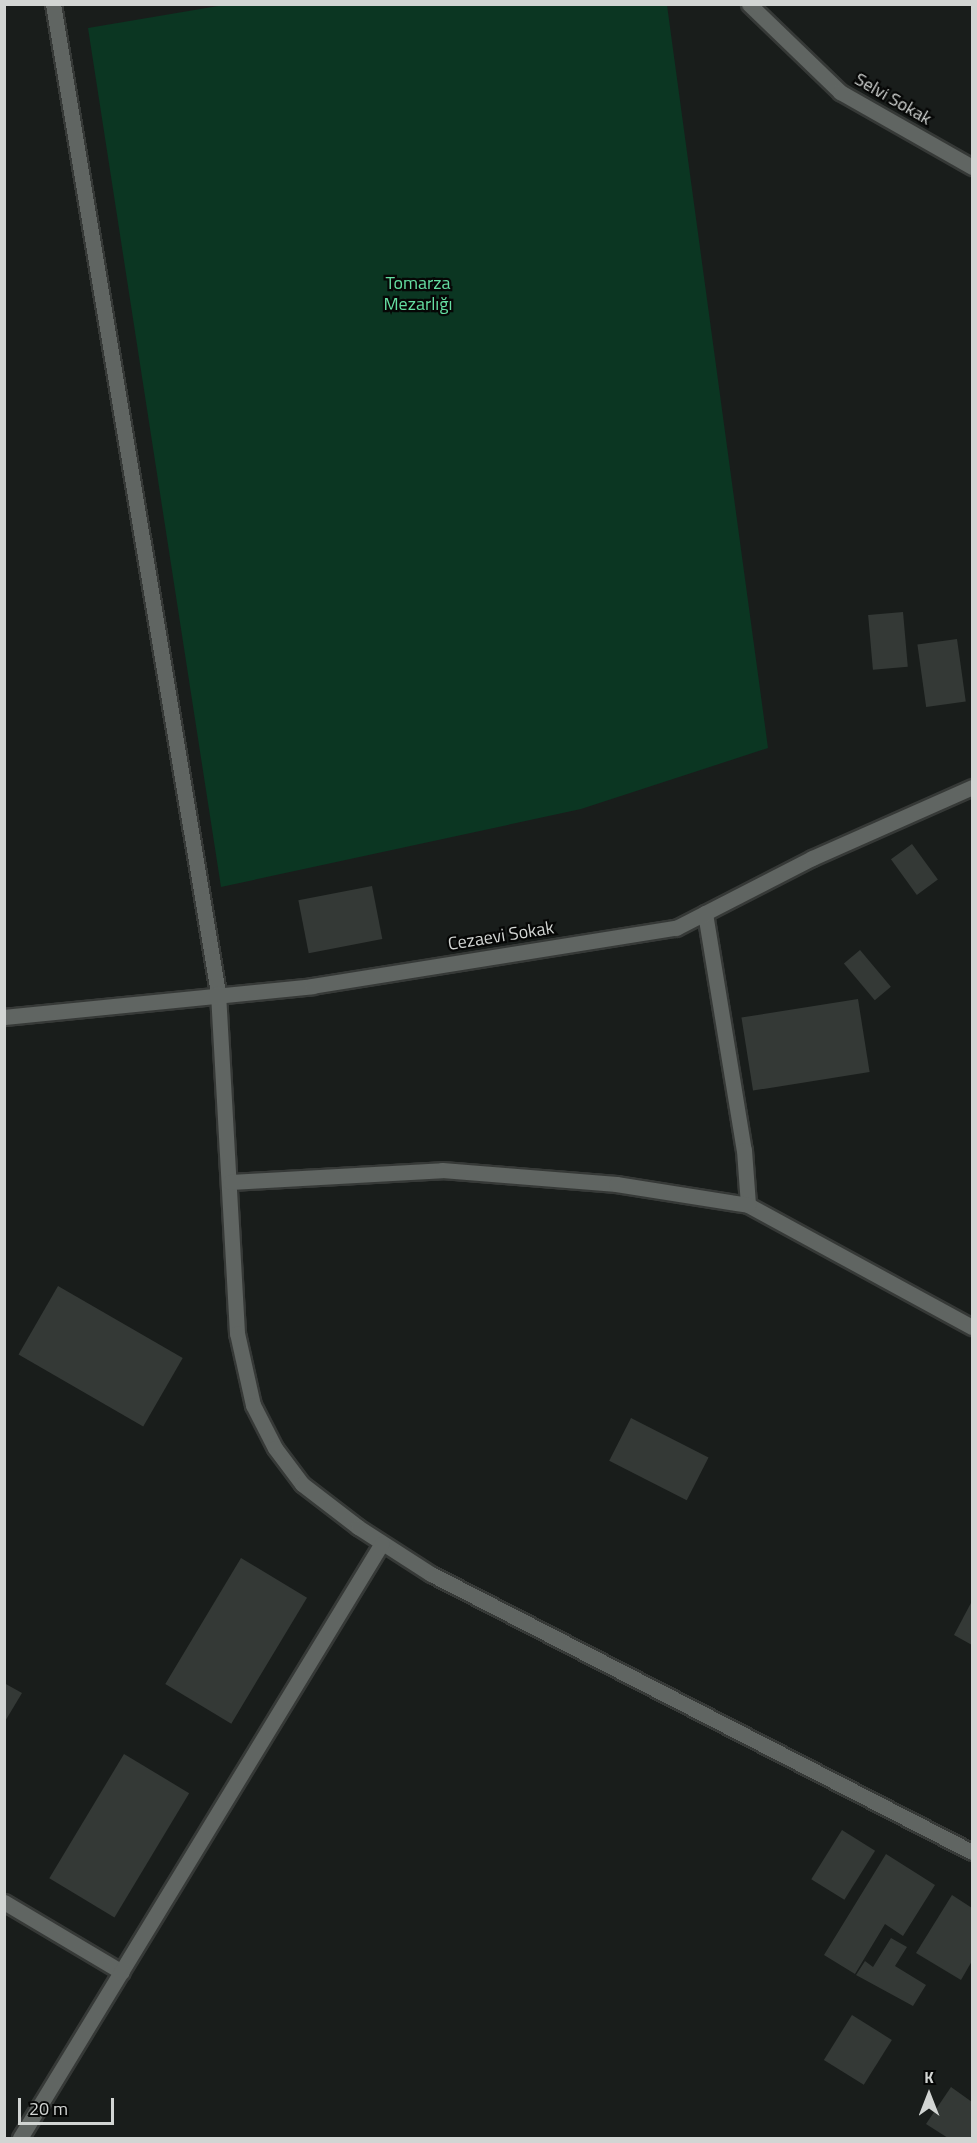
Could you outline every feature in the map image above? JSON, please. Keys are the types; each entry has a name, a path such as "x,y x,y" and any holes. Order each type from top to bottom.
{"street":[{"path":"53,4 218,993 237,1333 253,1405 275,1448 302,1484 382,1543 528,1626 633,1676 972,1852"},
{"name":"Selvi Sokak","path":"749,4 840,92 972,167"},
{"name":"Cezaevi Sokak","path":"4,1017 218,993 312,986 666,930 705,913 812,858 972,787"},
{"path":"705,913 744,1150 748,1205"},
{"path":"230,1182 442,1170 616,1184 748,1205 972,1327"},
{"path":"20,2139 382,1543"},
{"path":"4,1902 122,1972"}],"green space":[{"name":"Tomarza Mezarlığı","path":"224,5 667,5 768,748 581,809 221,887 88,28"}],"building":[{"path":"903,612 908,667 873,670 868,615"},
{"path":"957,639 966,701 926,707 917,645"},
{"path":"912,844 938,880 917,895 891,859"},
{"path":"372,886 382,939 309,953 298,900"},
{"path":"860,950 891,987 875,1000 844,963"},
{"path":"858,999 870,1072 753,1091 741,1017"},
{"path":"58,1286 183,1358 143,1426 18,1354"},
{"path":"631,1418 709,1457 687,1500 609,1461"},
{"path":"241,1558 307,1598 231,1724 165,1684"},
{"path":"972,1601 972,1645 954,1635"},
{"path":"4,1683 22,1693 4,1723"},
{"path":"124,1754 189,1793 114,1917 49,1878"},
{"path":"842,1830 875,1851 844,1900 811,1879"},
{"path":"886,1854 935,1885 903,1936 885,1924 855,1974 824,1955"},
{"path":"952,1895 972,1908 972,1961 961,1980 916,1953"},
{"path":"891,1938 907,1947 895,1966 926,1985 913,2006 856,1975 865,1961 873,1967"},
{"path":"852,2015 892,2040 864,2085 824,2060"},
{"path":"951,2087 972,2102 972,2138 948,2138 926,2124"}]}
